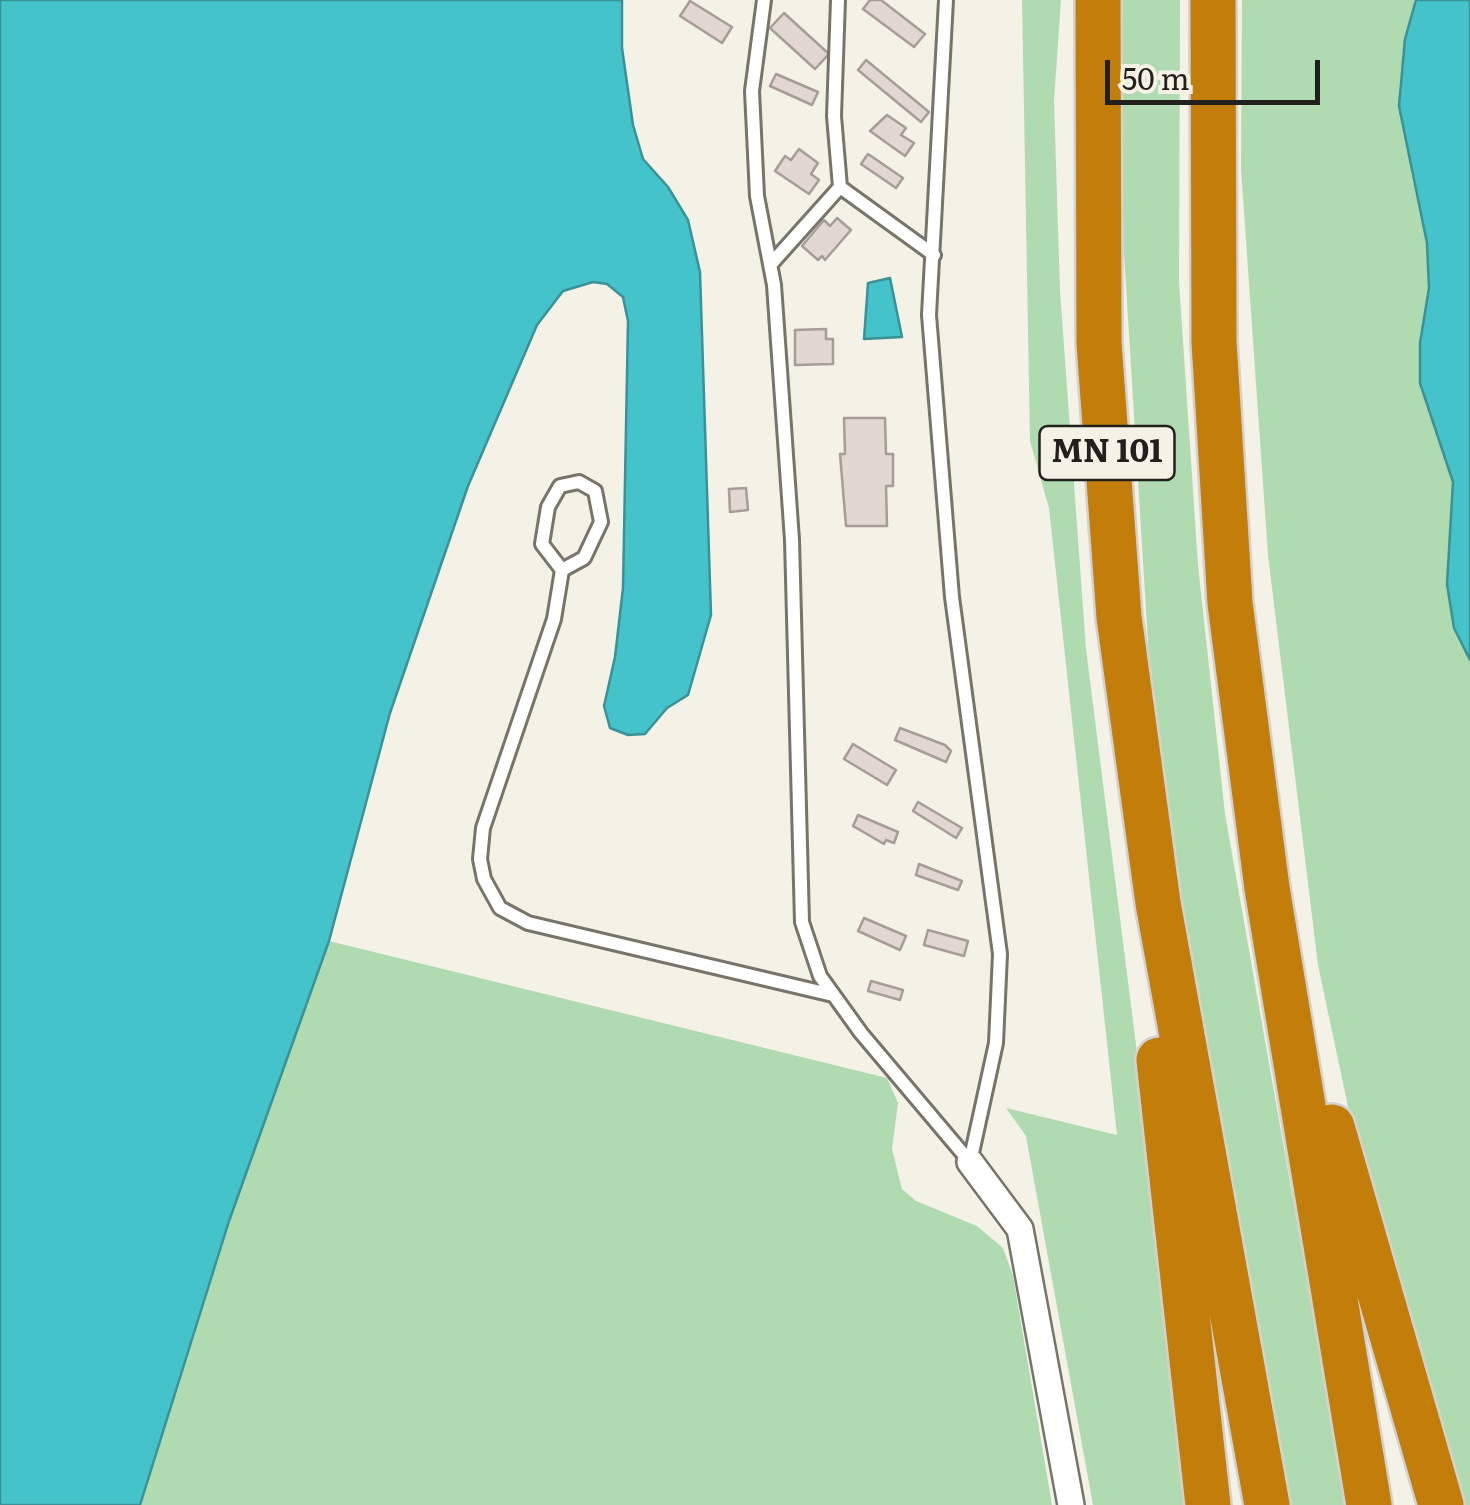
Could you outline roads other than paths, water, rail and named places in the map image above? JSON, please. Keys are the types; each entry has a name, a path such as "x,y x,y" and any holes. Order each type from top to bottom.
{"highway":[{"name":"MN 101","path":"1098,0 1101,362 1119,616 1158,903 1267,1505"},
{"name":"MN 101","path":"1213,0 1214,342 1230,603 1267,888 1370,1505"},
{"path":"1267,888 1441,1505"},
{"path":"1158,903 1156,1036 1208,1505"}],"street":[{"path":"970,1162 1020,1230 1072,1505"}],"lane":[{"path":"764,0 752,90 757,196 771,264 792,540 802,922 820,976 970,1162"},
{"path":"771,264 840,187 834,116 838,0"},
{"path":"946,0 929,315 952,597 1000,954 996,1042 970,1162"},
{"path":"840,187 934,255"},
{"path":"562,570 542,544 545,520 560,486 579,482 595,491 601,522 584,558 562,570 544,655 483,828 480,859 484,879 500,908 528,923 834,995"}],"water":[{"path":"0,0 622,0 622,48 633,125 643,159 668,187 688,220 700,272 711,615 688,695 667,708 645,734 628,735 610,728 604,706 615,657 623,588 628,321 623,297 607,284 593,282 563,291 537,325 468,486 390,713 329,941 229,1221 140,1505 0,1505"},
{"path":"1416,0 1470,0 1470,660 1454,628 1447,584 1453,482 1420,383 1420,343 1429,288 1427,243 1399,106 1405,39"},
{"path":"890,278 902,337 864,339 868,283"}]}
